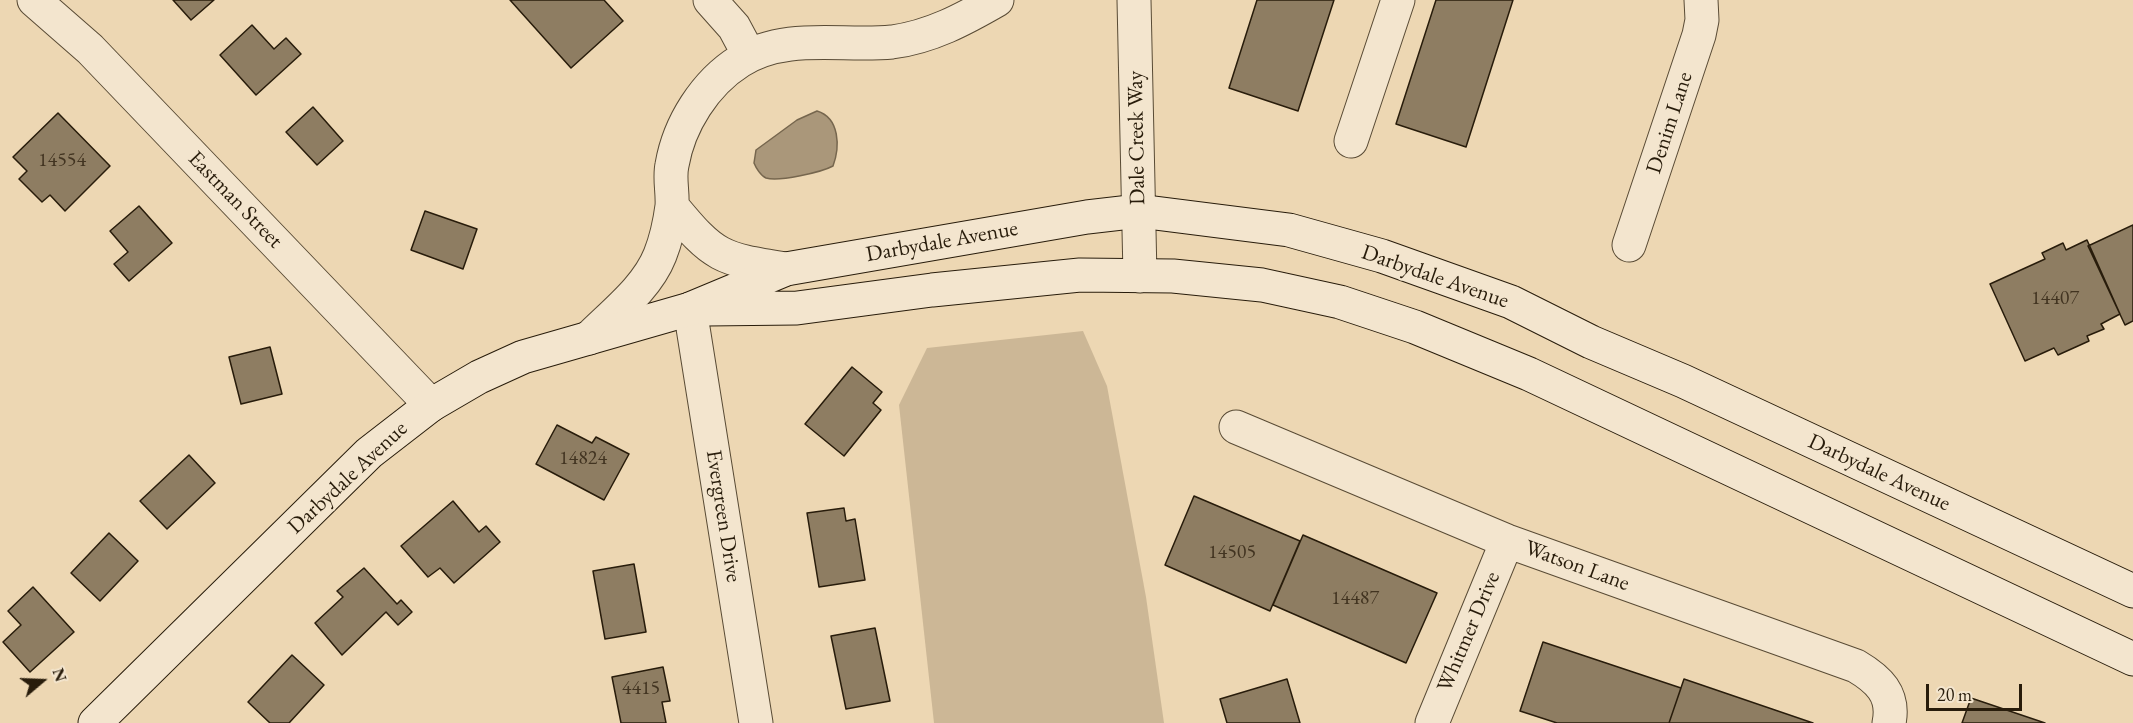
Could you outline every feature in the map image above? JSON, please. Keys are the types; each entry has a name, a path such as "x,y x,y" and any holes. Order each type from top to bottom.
{"street":[{"name":"Eastman Street","path":"34,0 90,49 431,405"},
{"path":"710,0 734,27 749,56"},
{"path":"590,338 637,290 657,261 672,206 672,166 683,127 715,81 749,56 812,42 891,42 907,39 953,25 997,0"},
{"name":"Dale Creek Way","path":"1134,0 1140,276"},
{"path":"1351,141 1398,0"},
{"name":"Denim Lane","path":"1629,244 1699,35 1702,20 1701,0"},
{"path":"672,206 699,239 712,249 738,262 786,269"},
{"name":"Darbydale Avenue","path":"95,723 369,453 431,405 479,377 523,357 690,309 786,269 1087,217 1139,211 1289,230 1382,256 1511,302 1591,342 1683,381 2133,591"},
{"name":"Darbydale Avenue","path":"690,309 797,308 1029,279 1080,275 1173,276 1262,285 1340,302 1415,327 1546,382 2133,659"},
{"name":"Evergreen Drive","path":"690,309 756,723"},
{"name":"Watson Lane","path":"1236,427 1507,541 1856,666 1876,678 1887,694 1889,723"},
{"name":"Whitmer Drive","path":"1432,723 1507,541"}],"shaded area":[{"path":"817,111 825,115 834,126 837,150 833,166 790,178 772,179 762,176 754,163 756,150 797,120"},
{"path":"1083,331 1107,386 1146,597 1164,723 934,723 899,405 927,348"}],"building":[{"path":"173,0 214,0 191,20"},
{"path":"510,0 604,0 623,21 571,68"},
{"path":"1257,0 1334,0 1298,111 1229,88"},
{"path":"1436,0 1513,0 1466,147 1396,124"},
{"path":"252,25 274,49 286,38 301,54 256,95 220,55"},
{"path":"313,107 343,141 317,165 286,132"},
{"path":"58,113 110,166 65,211 50,195 42,202 19,179 27,171 13,157"},
{"path":"139,206 172,243 129,281 114,264 128,252 110,231"},
{"path":"425,211 477,229 463,269 411,250"},
{"path":"2133,225 2133,321 2125,325 2088,246"},
{"path":"2087,240 2120,314 2101,324 2104,329 2087,336 2089,341 2058,355 2054,348 2025,361 1990,284 2045,259 2042,253 2063,243 2066,250"},
{"path":"270,347 282,394 241,404 229,357"},
{"path":"852,367 882,392 873,403 881,410 844,456 805,424"},
{"path":"557,425 592,443 596,437 629,454 604,500 536,464"},
{"path":"189,455 215,483 167,529 140,501"},
{"path":"1194,496 1300,541 1270,611 1165,565"},
{"path":"453,501 479,532 486,526 500,542 454,583 440,568 428,577 401,546"},
{"path":"844,508 846,521 855,519 865,580 819,587 807,513"},
{"path":"109,533 138,561 100,601 71,573"},
{"path":"1303,535 1437,593 1406,663 1273,605"},
{"path":"634,564 646,632 605,639 593,571"},
{"path":"364,568 397,604 401,600 412,612 398,625 386,612 342,655 315,623 343,597 337,591"},
{"path":"33,587 74,632 30,672 3,642 21,625 8,611"},
{"path":"875,628 890,701 846,709 831,636"},
{"path":"1543,642 1681,688 1669,723 1557,723 1520,711"},
{"path":"292,655 324,685 289,723 270,723 248,702"},
{"path":"663,667 670,701 662,702 666,723 621,723 612,677"},
{"path":"1287,679 1300,723 1227,723 1220,699"},
{"path":"1684,679 1813,723 1669,723"},
{"path":"1971,698 2045,723 1962,723"}]}
